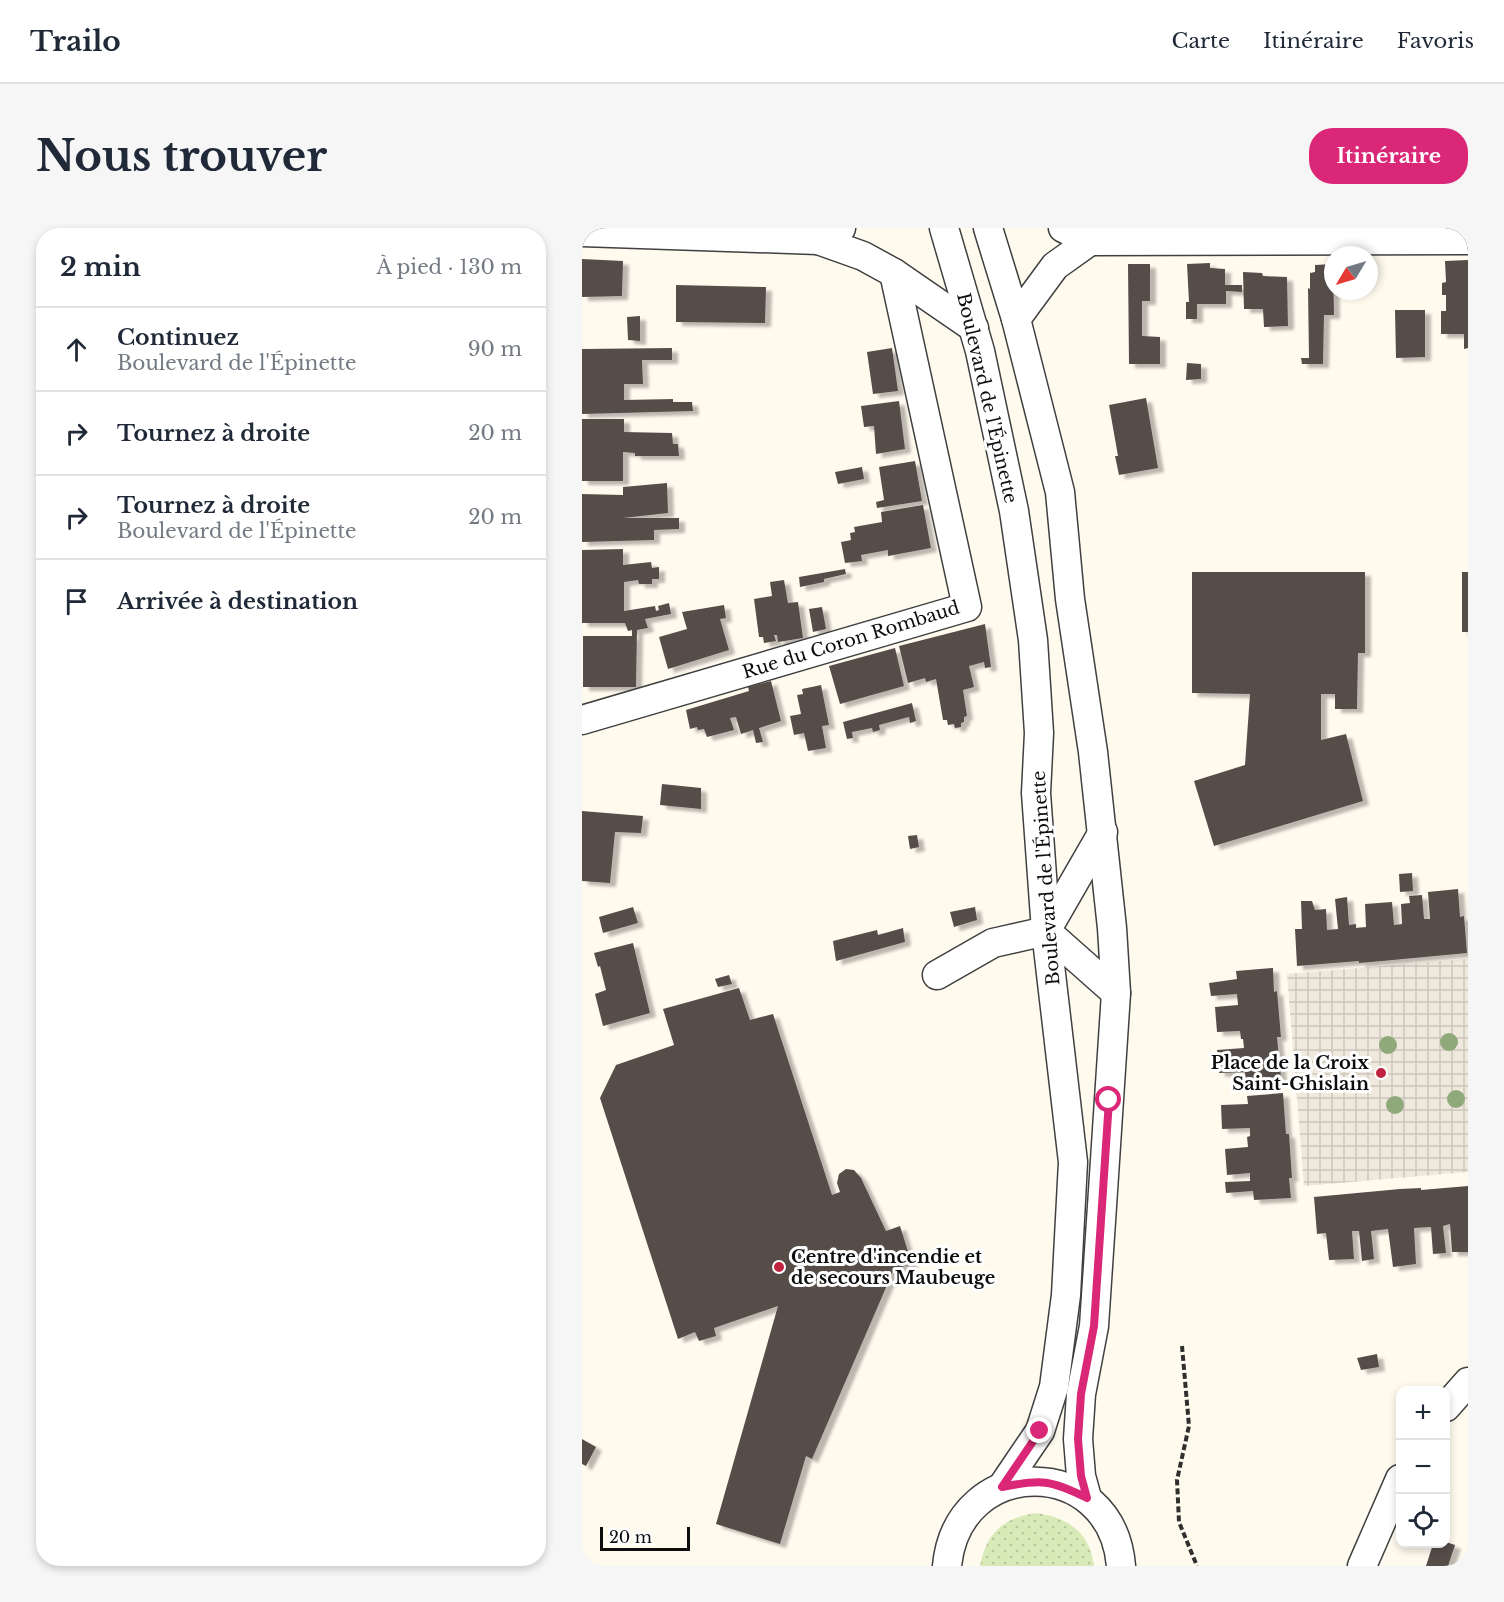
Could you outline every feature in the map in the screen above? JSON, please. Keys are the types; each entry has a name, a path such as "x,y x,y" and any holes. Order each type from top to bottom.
{"street":[{"name":"Boulevard de l'Épinette","path":"944,228 974,328 1014,511 1033,640 1039,733 1036,794 1046,931 1073,1162 1066,1295 1054,1387 1040,1431 1002,1487"},
{"path":"988,228 1016,319 1060,492 1070,598 1103,832 1116,993 1094,1326 1081,1394 1078,1439 1081,1476 1087,1498"},
{"path":"1063,228 1090,241 1468,240"},
{"path":"582,232 829,234 894,273 974,328"},
{"path":"1016,319 1055,266 1090,241"},
{"name":"Rue du Coron Rombaud","path":"582,720 967,607 894,273"},
{"path":"937,975 993,943 1046,931 1103,832"},
{"path":"1046,931 1116,993"},
{"path":"1450,1402 1468,1382"},
{"path":"947,1566 951,1540 963,1518 980,1500 1002,1487 1031,1481 1060,1485 1087,1498 1107,1520 1119,1547 1121,1566"},
{"path":"1362,1566 1396,1490"}],"path":[{"path":"1182,1346 1189,1426 1177,1480 1179,1522 1197,1566"}],"green space":[{"path":"1037,1513 1059,1519 1076,1529 1088,1544 1094,1566 980,1566 987,1544 998,1529 1015,1518"}],"shaded area":[{"name":"Place de la Croix Saint-Ghislain","path":"1468,959 1468,1172 1304,1186 1287,974"}],"building":[{"path":"582,259 623,261 622,296 582,297"},
{"path":"1468,260 1468,348 1464,349 1464,334 1441,334 1441,311 1446,311 1446,295 1442,295 1442,283 1446,282 1445,261"},
{"path":"1210,263 1210,268 1225,269 1225,285 1242,285 1242,292 1226,291 1226,304 1197,304 1197,319 1186,319 1186,302 1189,302 1187,264"},
{"path":"1128,264 1150,264 1150,301 1142,301 1142,336 1160,337 1160,364 1129,364"},
{"path":"1324,264 1324,300 1334,300 1334,315 1324,315 1323,364 1302,364 1301,358 1309,358 1308,288 1310,289 1310,273 1315,272 1315,265"},
{"path":"1243,272 1287,277 1288,326 1264,327 1263,309 1244,309"},
{"path":"676,285 766,287 765,323 676,322"},
{"path":"1395,310 1425,310 1425,357 1396,358"},
{"path":"640,316 640,341 628,340 627,317"},
{"path":"672,348 672,360 642,360 643,384 624,384 624,400 673,399 673,402 692,402 693,411 582,414 582,349"},
{"path":"892,348 898,391 873,394 867,352"},
{"path":"1187,363 1201,364 1201,379 1186,380"},
{"path":"1146,398 1158,468 1119,475 1109,405"},
{"path":"899,401 905,449 876,454 874,426 864,427 861,406"},
{"path":"582,419 624,419 624,432 672,433 673,444 678,444 679,456 635,456 635,453 623,452 623,481 582,481"},
{"path":"915,461 922,501 877,508 876,502 884,500 879,467"},
{"path":"862,467 864,479 838,484 835,472"},
{"path":"667,483 668,513 623,518 679,518 679,529 654,530 654,540 582,542 582,494 623,495 623,487"},
{"path":"923,505 931,548 888,556 888,550 861,555 862,561 845,563 841,542 851,540 850,533 855,532 854,527 882,522 881,512"},
{"path":"623,549 623,565 651,562 652,568 659,567 659,579 652,579 652,584 639,584 638,580 624,582 624,611 655,606 656,611 659,610 658,606 669,603 671,614 645,619 648,628 637,630 636,687 583,687 583,636 632,636 632,630 628,631 625,623 582,623 582,550"},
{"path":"845,569 846,574 800,587 799,577"},
{"path":"1192,572 1365,572 1365,653 1358,653 1357,709 1335,709 1335,694 1321,694 1321,740 1346,734 1363,801 1214,846 1194,781 1245,765 1250,694 1192,693"},
{"path":"1462,572 1468,572 1468,632 1462,632"},
{"path":"784,580 788,603 798,602 803,638 778,642 777,635 774,635 776,641 764,643 763,637 759,637 754,599 772,596 770,582"},
{"path":"724,605 726,618 720,619 729,650 668,669 659,637 687,629 682,612"},
{"path":"822,607 826,629 813,632 809,609"},
{"path":"985,624 991,667 985,668 984,662 969,666 974,687 963,690 967,716 964,717 961,727 955,728 954,724 948,725 947,720 943,720 936,679 926,682 925,678 908,683 899,646"},
{"path":"895,648 904,686 840,704 829,666"},
{"path":"771,681 781,721 759,728 763,742 756,743 753,730 741,734 736,717 730,718 734,730 707,737 704,729 698,730 697,727 690,729 686,710 749,691 748,687"},
{"path":"821,685 829,725 822,726 826,748 808,751 804,733 794,735 790,716 801,714 797,695 803,694 802,689"},
{"path":"912,703 916,721 910,723 909,717 879,725 880,730 873,732 872,728 852,732 853,738 847,739 843,722"},
{"path":"662,784 701,788 701,809 660,805"},
{"path":"582,811 643,816 641,833 615,832 610,883 582,881"},
{"path":"917,835 919,847 910,849 908,836"},
{"path":"1412,873 1413,891 1400,892 1399,874"},
{"path":"1458,889 1460,917 1464,916 1467,953 1297,966 1295,929 1302,929 1301,901 1312,901 1315,910 1326,909 1327,930 1338,929 1335,899 1347,897 1349,925 1356,924 1356,928 1366,927 1365,904 1392,902 1394,925 1402,924 1401,904 1410,903 1409,896 1422,895 1424,919 1430,919 1428,892"},
{"path":"633,907 638,923 603,933 599,917"},
{"path":"975,907 977,920 954,927 950,912"},
{"path":"903,928 905,942 836,961 833,941 877,930 878,935"},
{"path":"633,943 650,1013 603,1026 595,994 606,990 594,953"},
{"path":"1273,968 1281,1037 1277,1037 1281,1077 1246,1080 1245,1072 1219,1073 1217,1050 1244,1048 1243,1039 1241,1039 1240,1031 1217,1032 1215,1007 1238,1005 1237,994 1211,996 1209,983 1237,979 1236,971"},
{"path":"729,975 732,984 718,987 715,979"},
{"name":"Centre d'incendie et de secours Maubeuge","path":"739,988 750,1020 773,1014 832,1195 840,1192 837,1183 839,1174 846,1169 854,1170 861,1178 886,1231 900,1226 912,1264 894,1269 812,1459 806,1456 780,1544 716,1524 778,1306 714,1328 716,1336 699,1341 695,1332 678,1339 600,1098 616,1065 674,1045 663,1009"},
{"path":"1283,1093 1286,1134 1289,1134 1291,1198 1254,1200 1253,1191 1226,1193 1225,1182 1250,1181 1250,1173 1227,1175 1225,1149 1248,1147 1247,1137 1250,1136 1250,1128 1222,1129 1221,1105 1248,1104 1247,1096"},
{"path":"1468,1186 1468,1252 1452,1252 1450,1224 1443,1226 1446,1253 1433,1254 1431,1227 1414,1228 1416,1264 1393,1267 1388,1229 1371,1231 1374,1259 1362,1261 1359,1231 1352,1231 1354,1259 1329,1260 1326,1233 1317,1234 1314,1197 1400,1189 1421,1188 1421,1190"},
{"path":"1377,1354 1379,1367 1361,1370 1357,1358"},
{"path":"582,1439 596,1447 586,1466 582,1464"},
{"path":"1450,1543 1455,1545 1448,1566 1426,1566 1432,1548 1450,1548"}],"place":[{"name":"Place de la Croix Saint-Ghislain","path":"1381,1073"},
{"name":"Centre d'incendie et de secours Maubeuge","path":"779,1267"}],"route":[{"path":"1040,1431 1002,1487 1031,1481 1060,1485 1087,1498 1081,1476 1078,1439 1081,1394 1094,1326 1109,1100"}]}
